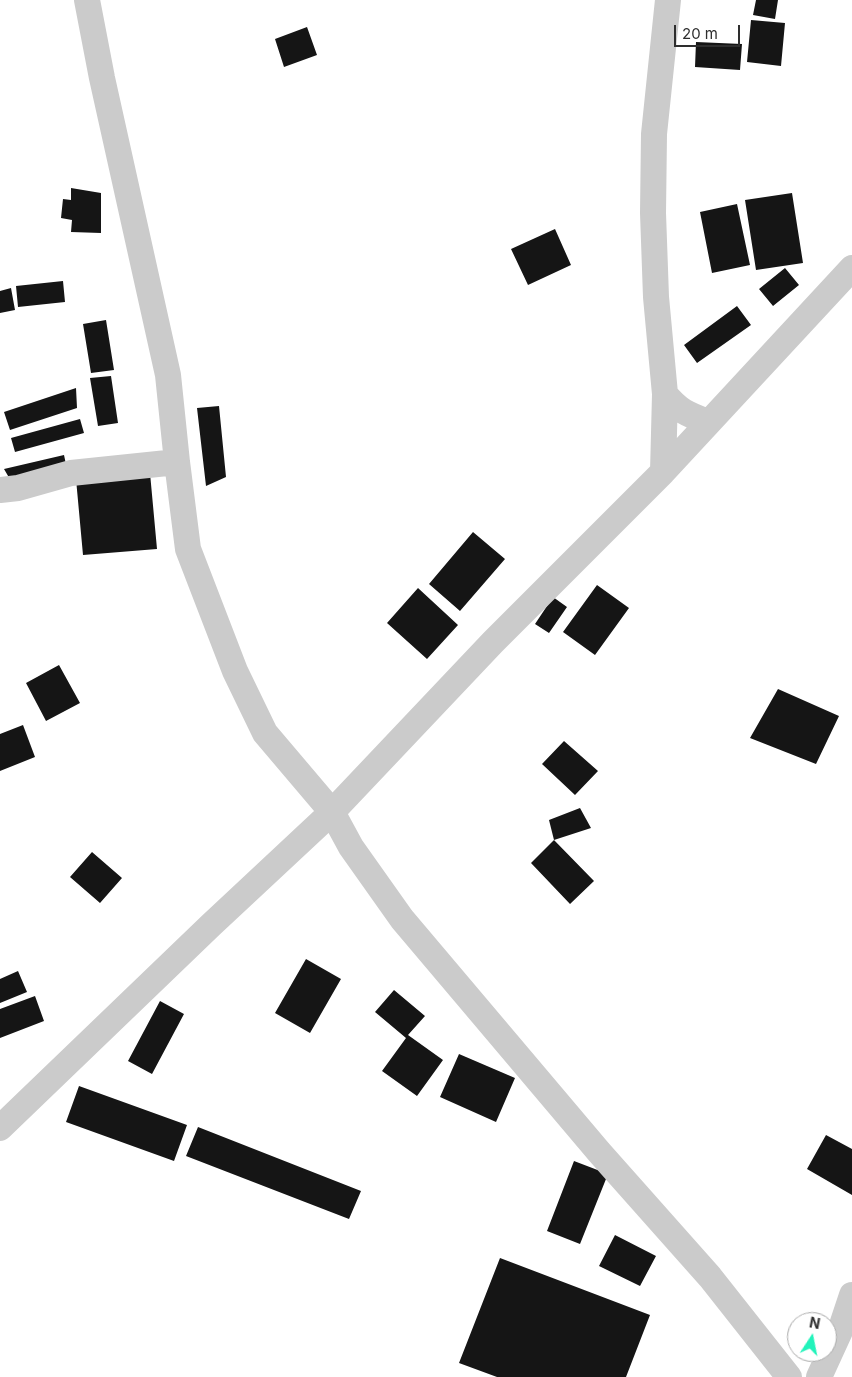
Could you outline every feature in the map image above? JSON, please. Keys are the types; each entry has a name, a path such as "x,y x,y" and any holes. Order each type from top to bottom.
{"street":[{"path":"87,0 102,78 168,375 188,549 234,671 264,733 332,812 350,847 402,919 599,1152 710,1276 789,1377"},
{"path":"663,472 665,394 656,297 653,213 654,134 668,0"},
{"path":"0,1128 211,925 332,812 493,642 663,472 852,268"},
{"path":"665,394 675,406 687,414 708,422"},
{"path":"0,490 18,488 71,473 177,462"},
{"path":"819,1377 840,1331 852,1295"}],"building":[{"path":"756,0 778,0 775,19 753,15"},
{"path":"751,20 785,23 781,66 747,62"},
{"path":"307,27 317,55 284,67 275,39"},
{"path":"696,42 742,44 740,70 695,67"},
{"path":"71,188 101,193 101,233 71,232 72,220 61,218 63,199 71,200"},
{"path":"792,193 803,263 756,270 745,200"},
{"path":"737,204 750,265 712,273 700,212"},
{"path":"555,229 571,265 528,285 511,249"},
{"path":"785,268 799,285 773,306 759,289"},
{"path":"63,281 65,302 18,307 16,286"},
{"path":"11,288 15,310 0,313 0,291"},
{"path":"737,306 751,325 697,363 684,345"},
{"path":"106,320 114,370 91,373 83,324"},
{"path":"111,376 118,423 98,426 90,378"},
{"path":"76,388 77,408 10,430 4,412"},
{"path":"219,406 226,477 206,486 197,408"},
{"path":"80,419 84,433 15,452 11,438"},
{"path":"64,455 67,469 11,481 4,469"},
{"path":"150,473 157,549 83,555 76,479"},
{"path":"473,532 505,559 460,611 429,584"},
{"path":"597,585 629,608 595,655 563,632"},
{"path":"418,588 458,625 427,659 387,623"},
{"path":"553,597 567,607 549,633 535,624"},
{"path":"59,665 80,703 46,721 26,683"},
{"path":"778,689 839,716 816,764 750,738"},
{"path":"23,725 35,757 0,771 0,734"},
{"path":"564,741 598,771 575,795 542,764"},
{"path":"580,808 591,828 554,840 549,820"},
{"path":"554,840 594,881 570,904 531,863"},
{"path":"92,852 122,878 100,903 70,877"},
{"path":"306,959 341,979 310,1033 275,1013"},
{"path":"18,971 27,992 0,1003 0,979"},
{"path":"394,990 425,1016 408,1035 443,1060 417,1096 382,1071 406,1038 375,1012"},
{"path":"35,996 44,1021 0,1038 0,1009"},
{"path":"160,1001 184,1014 152,1074 128,1061"},
{"path":"459,1054 515,1078 496,1122 440,1097"},
{"path":"79,1086 187,1125 174,1161 66,1122"},
{"path":"198,1127 361,1191 349,1219 186,1156"},
{"path":"826,1135 852,1149 852,1195 807,1169"},
{"path":"574,1161 608,1174 580,1244 547,1231"},
{"path":"615,1235 656,1256 640,1286 599,1266"},
{"path":"500,1258 650,1315 626,1377 497,1377 459,1363"}]}
